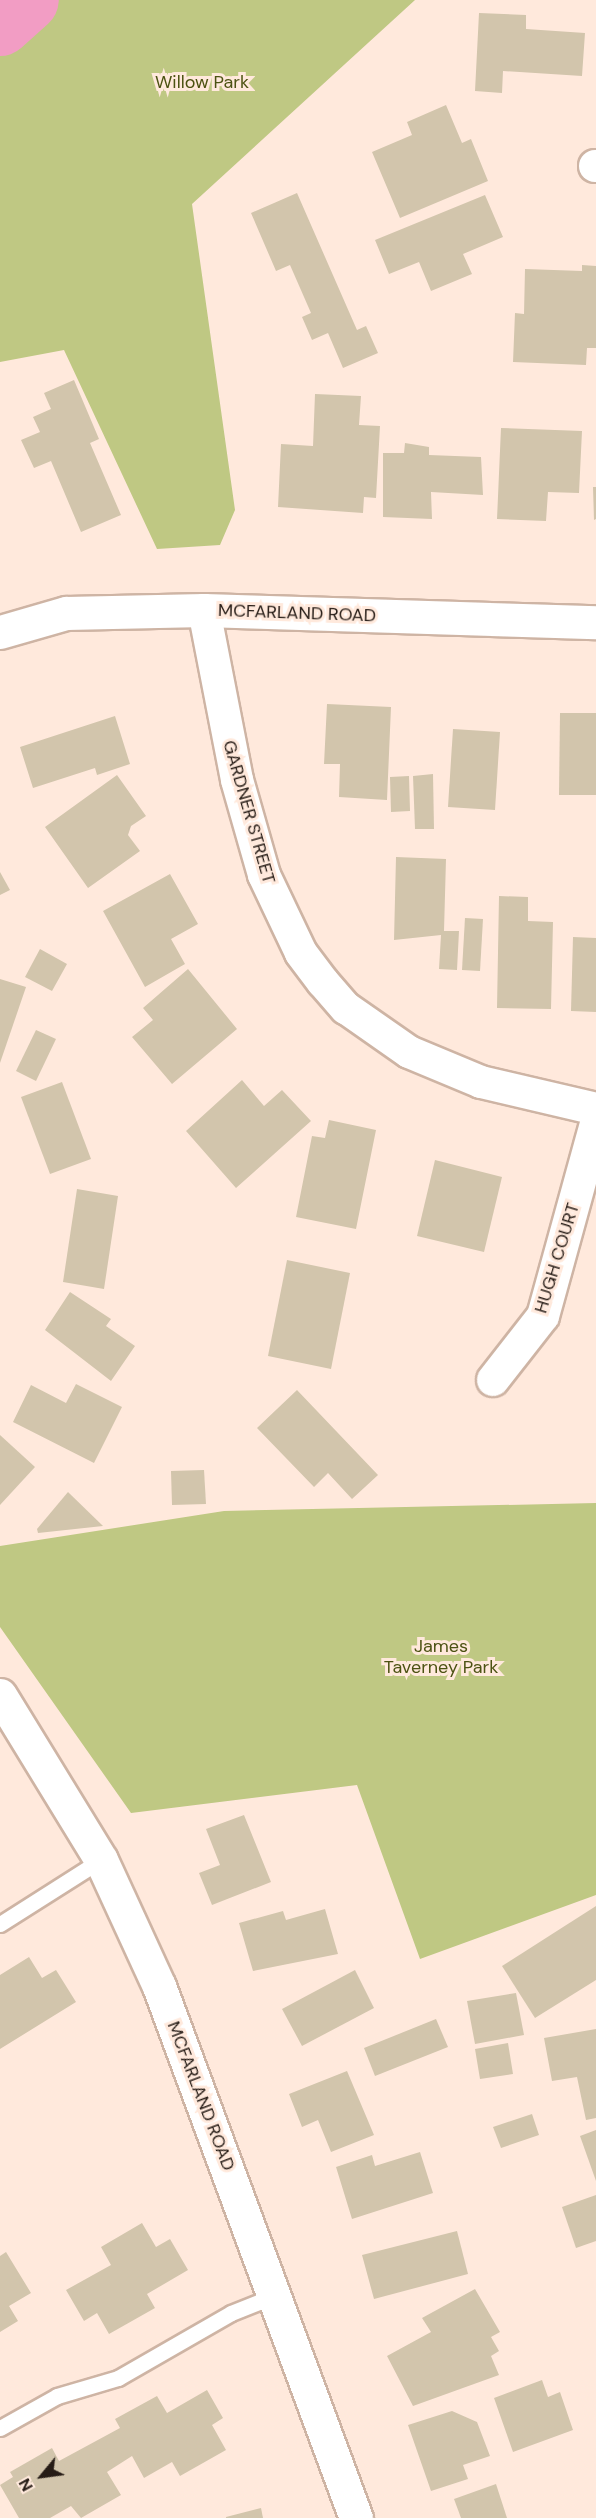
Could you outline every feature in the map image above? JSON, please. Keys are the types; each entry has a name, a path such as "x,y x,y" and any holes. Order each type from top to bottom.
{"street":[{"name":"MCFARLAND ROAD","path":"0,632 66,613 204,610 596,622"},
{"name":"GARDNER STREET","path":"204,610 237,780 264,875 301,953 323,982 346,1008 409,1052 481,1082 596,1109"},
{"name":"HUGH COURT","path":"493,1380 543,1316 596,1124"},
{"name":"MCFARLAND ROAD","path":"0,1695 101,1860 159,1986 276,2295 356,2518"}],"lane":[{"path":"0,1924 101,1860"},
{"path":"0,2428 57,2396 118,2378 231,2313 276,2295"}],"green space":[{"name":"Willow Park","path":"0,0 415,0 192,204 235,510 220,545 157,549 64,350 0,362"},
{"name":"James Taverney Park","path":"596,1503 596,1895 420,1959 357,1785 131,1813 0,1627 0,1546 224,1511"}],"building":[{"path":"479,13 526,15 526,29 585,33 582,76 503,71 502,93 475,91"},
{"path":"446,105 462,143 471,139 488,181 400,218 372,152 412,135 407,122"},
{"path":"297,193 357,330 366,326 378,353 343,368 328,333 312,340 302,317 311,313 290,265 276,271 251,213"},
{"path":"485,195 503,237 463,254 472,274 431,291 419,262 389,274 375,240"},
{"path":"582,265 596,266 596,348 587,348 586,365 513,362 515,313 524,314 525,269 582,271"},
{"path":"74,380 99,439 90,443 121,515 81,532 51,461 34,468 21,440 40,432 33,417 51,409 44,393"},
{"path":"315,394 361,396 359,425 380,426 376,498 364,497 363,513 278,507 281,444 313,446"},
{"path":"501,428 582,431 579,493 548,492 546,521 497,519"},
{"path":"405,443 429,447 429,455 481,457 483,495 431,492 432,519 383,517 383,453 404,453"},
{"path":"593,487 596,487 596,519 594,520"},
{"path":"327,704 391,707 387,800 339,797 340,764 324,764"},
{"path":"560,713 596,713 596,795 559,795"},
{"path":"115,716 130,764 97,775 95,768 33,788 20,747"},
{"path":"453,729 500,732 495,810 448,807"},
{"path":"433,774 434,829 415,829 413,776"},
{"path":"117,775 146,816 131,826 128,835 140,851 88,888 45,827"},
{"path":"409,776 410,811 391,812 390,777"},
{"path":"396,857 446,859 444,931 459,931 457,970 439,969 441,935 394,940"},
{"path":"0,872 10,890 0,895"},
{"path":"170,874 198,924 171,939 185,964 145,987 103,911"},
{"path":"499,896 528,897 528,921 553,922 551,1009 497,1008"},
{"path":"465,918 483,919 480,971 462,970"},
{"path":"573,937 596,938 596,1012 571,1011"},
{"path":"40,949 67,964 52,991 25,977"},
{"path":"188,969 237,1029 172,1084 132,1037 153,1020 143,1008"},
{"path":"0,979 26,987 0,1063"},
{"path":"36,1030 56,1039 36,1081 16,1071"},
{"path":"242,1080 264,1106 282,1090 311,1121 236,1188 186,1131"},
{"path":"62,1082 91,1159 50,1174 21,1097"},
{"path":"329,1120 376,1130 356,1229 296,1217 312,1136 325,1138"},
{"path":"435,1160 502,1177 484,1252 417,1236"},
{"path":"77,1189 118,1196 104,1289 63,1282"},
{"path":"287,1260 350,1273 331,1369 268,1356"},
{"path":"70,1292 111,1319 106,1326 135,1346 111,1381 45,1330"},
{"path":"76,1384 122,1407 94,1463 13,1422 31,1385 66,1403"},
{"path":"297,1390 378,1475 352,1499 328,1473 314,1487 257,1428"},
{"path":"0,1435 35,1467 0,1505"},
{"path":"204,1470 206,1504 172,1505 171,1471"},
{"path":"68,1492 103,1526 38,1533 37,1529"},
{"path":"244,1815 271,1882 212,1905 199,1873 220,1865 206,1829"},
{"path":"596,1906 596,1980 535,2018 502,1966"},
{"path":"325,1909 338,1954 253,1971 239,1923 283,1911 286,1920"},
{"path":"29,1957 42,1978 56,1970 76,2002 0,2049 0,1975"},
{"path":"355,1970 374,2008 302,2046 282,2009"},
{"path":"516,1993 524,2035 475,2044 467,2001"},
{"path":"436,2019 448,2047 375,2076 364,2048"},
{"path":"596,2029 596,2118 586,2120 577,2077 552,2081 544,2038"},
{"path":"508,2043 513,2074 480,2079 475,2049"},
{"path":"347,2071 374,2135 331,2152 318,2120 302,2127 289,2094"},
{"path":"532,2114 539,2135 501,2148 493,2127"},
{"path":"596,2130 596,2181 580,2136"},
{"path":"420,2152 433,2193 352,2219 336,2167 372,2155 375,2166"},
{"path":"596,2195 596,2241 576,2248 562,2207"},
{"path":"142,2223 156,2247 170,2239 188,2270 147,2294 155,2308 109,2334 97,2313 84,2321 66,2290 111,2265 101,2247"},
{"path":"457,2231 468,2274 374,2299 362,2255"},
{"path":"6,2252 31,2293 9,2306 18,2321 0,2332 0,2256"},
{"path":"475,2289 500,2332 491,2337 499,2351 491,2356 499,2375 413,2406 387,2356 431,2332 422,2318"},
{"path":"542,2380 548,2397 560,2392 573,2430 513,2452 494,2398"},
{"path":"207,2390 223,2418 212,2425 226,2450 180,2476 172,2462 144,2478 132,2456 107,2472 121,2495 81,2518 71,2506 50,2518 19,2518 0,2485 13,2477 10,2472 52,2448 59,2461 120,2428 115,2419 157,2396 167,2413"},
{"path":"452,2411 477,2422 490,2456 463,2465 468,2479 431,2491 408,2425"},
{"path":"496,2484 507,2518 461,2518 454,2499"},
{"path":"261,2508 263,2518 226,2518 226,2517"}],"waterway":[{"path":"0,24 27,0"}]}
